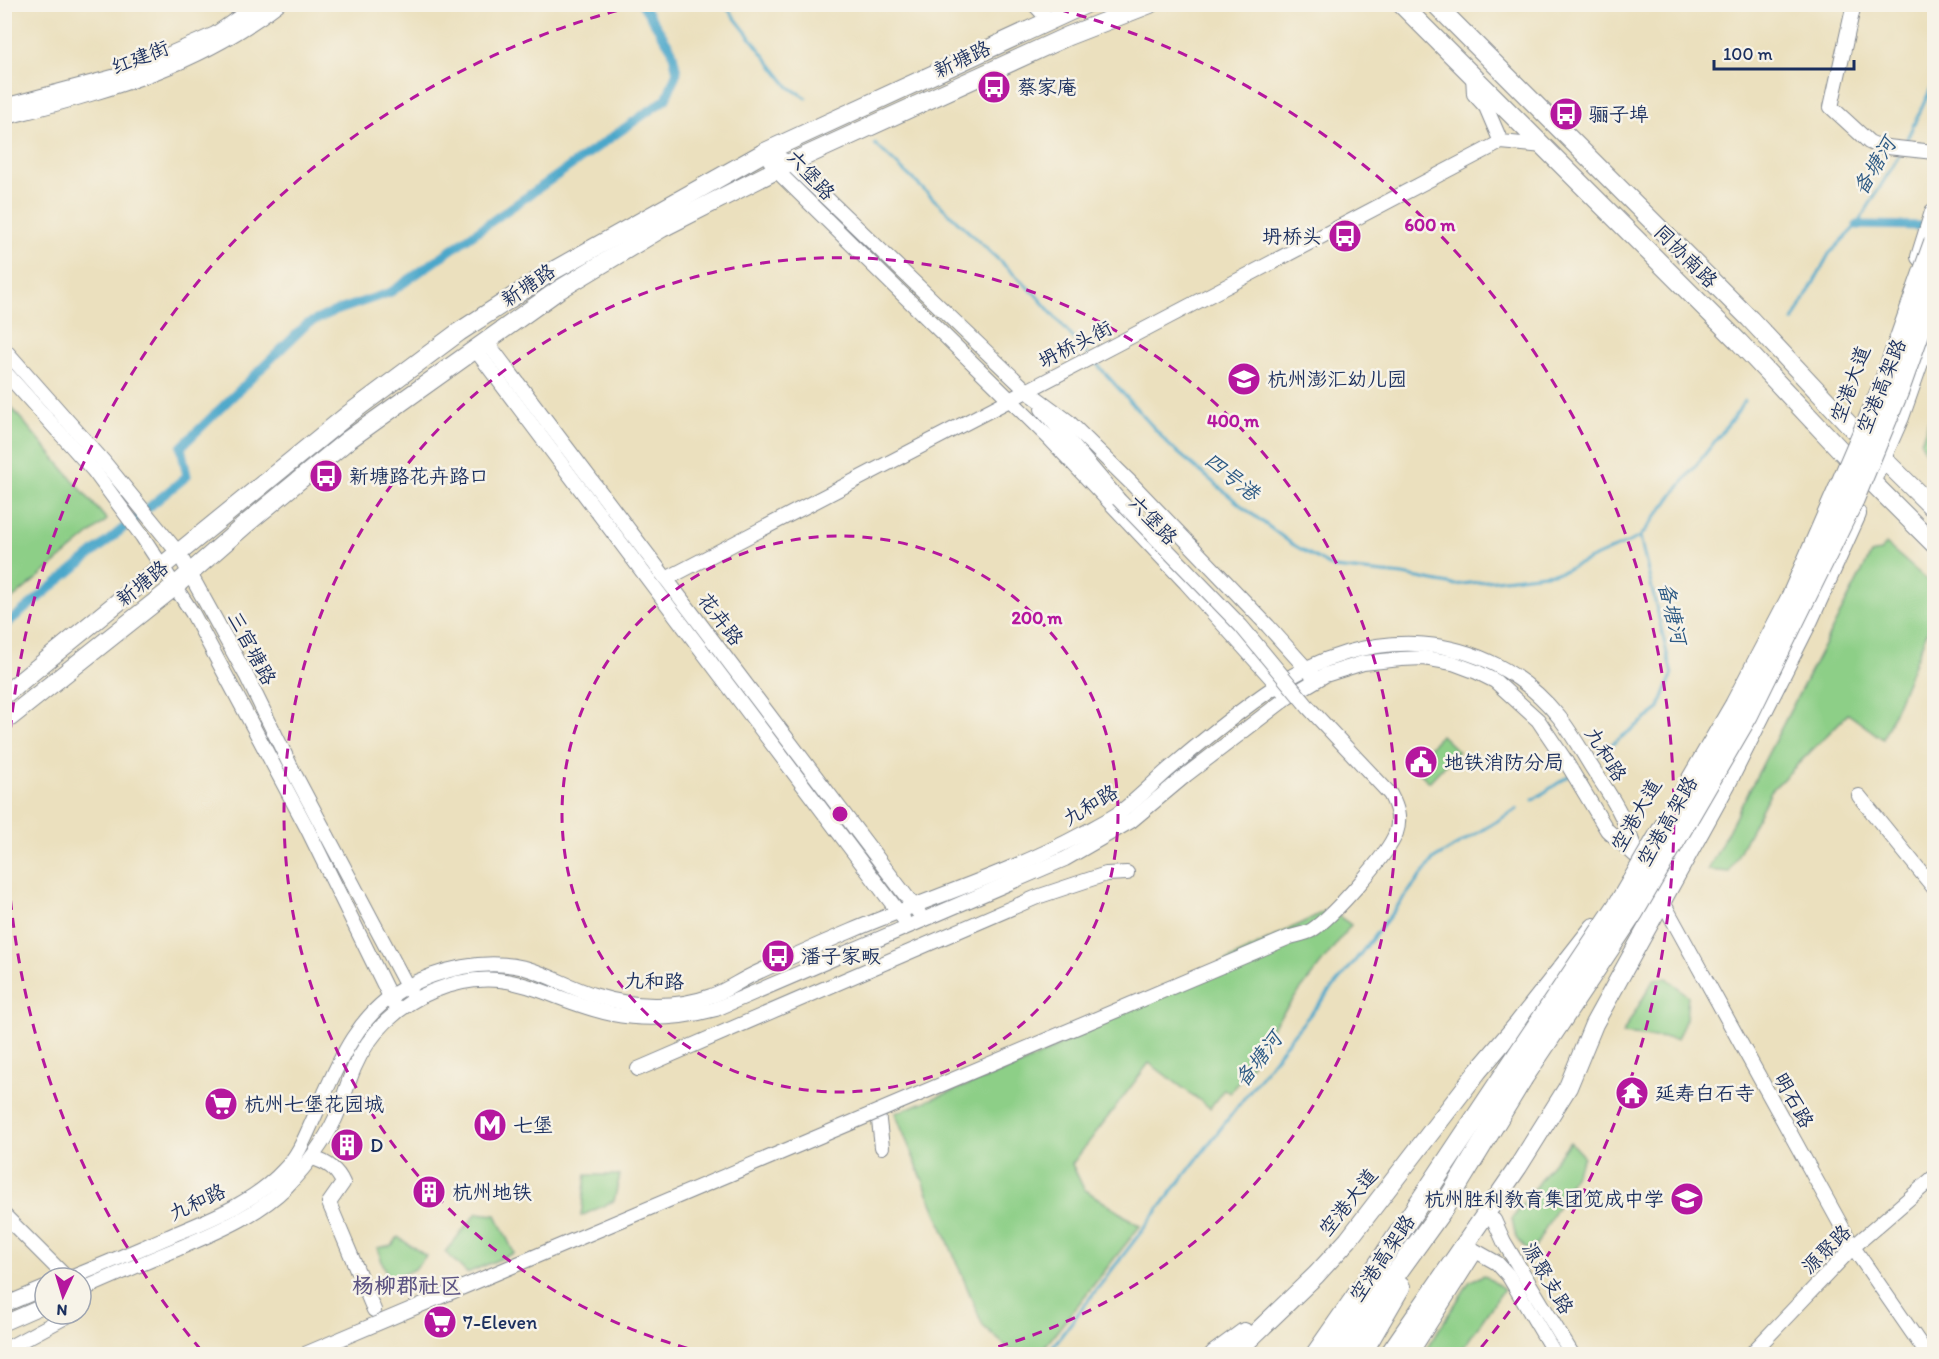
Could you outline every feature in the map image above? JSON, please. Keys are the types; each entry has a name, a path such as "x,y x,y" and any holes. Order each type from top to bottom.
{"highway":[{"name":"空港高架路","path":"1338,1354 1442,1210 1515,1074 1620,902 1740,695 1791,598 1875,404 1935,242"},
{"name":"空港高架路","path":"1316,1354 1515,1074 1633,913 1748,716 1854,499 1899,390 1935,291"},
{"path":"1360,1354 1377,1329 1442,1210"},
{"path":"1302,1354 1374,1271"}],"main road":[{"name":"新塘路","path":"4,695 163,568 349,414 459,332 551,272 765,152 1086,4"},
{"name":"新塘路","path":"4,722 190,574 246,524 348,440 557,291 662,228 783,166 1068,36 1150,4"},
{"name":"同协南路","path":"1401,4 1739,342 1871,482 1935,544"},
{"name":"同协南路","path":"1435,4 1750,319 1856,432 1935,509"},
{"name":"空港大道","path":"1234,1354 1316,1275 1348,1240 1478,1071 1518,1024 1587,935 1638,857 1769,623 1846,456 1919,262 1935,212"},
{"path":"1408,1354 1529,1169 1569,1087 1594,1024 1728,781 1804,630 1871,482 1900,417 1935,320"},
{"path":"1389,1354 1518,1167 1569,1087"},
{"path":"1214,1354 1316,1275"}],"street":[{"name":"红建街","path":"4,106 124,74 215,34 258,4"},
{"name":"红建街","path":"4,118 111,89 154,74 226,41 278,4"},
{"path":"1034,4 1048,21"},
{"path":"1854,4 1831,107 1869,142 1884,147 1935,152"},
{"path":"1473,75 1474,94 1486,106 1501,142 1544,146"},
{"name":"坍桥头街","path":"666,579 1501,142"},
{"name":"六堡路","path":"765,152 1027,391 1069,422 1132,484 1268,626 1311,675"},
{"name":"六堡路","path":"783,166 1186,583 1288,697"},
{"name":"花卉路","path":"481,345 666,579 924,920"},
{"name":"花卉路","path":"481,345 909,926"},
{"name":"三官塘路","path":"4,349 104,462 179,554 246,675 294,773 414,999"},
{"name":"三官塘路","path":"4,371 94,471 142,536 193,614 260,736 397,1010"},
{"path":"1027,391 1118,499"},
{"path":"305,1354 1279,942 1309,932 1321,923 1379,862 1397,832 1399,815 1390,794 1309,708 1241,626 1118,499 1081,463 1048,438"},
{"name":"九和路","path":"93,1285 206,1237 254,1212 286,1187 312,1158 335,1119 364,1049 397,1010 414,999 447,985 467,980 503,979 613,1014 640,1018 690,1016 716,1009 1065,859 1131,821 1186,775 1288,697 1311,675 1344,652 1387,643 1407,642 1458,651 1499,668 1531,688 1560,718 1581,750 1622,816 1638,857"},
{"name":"九和路","path":"93,1268 219,1216 261,1190 282,1173 297,1155 339,1060 351,1040 362,1024 390,997 407,987 435,974 484,964 524,968 597,996 634,1004 658,1005 692,1002 715,995 754,974 855,929 1051,850 1115,816 1173,765 1277,685 1311,675 1363,663 1401,658 1424,658 1453,663 1495,681 1538,720 1607,830 1638,857"},
{"path":"1859,796 1935,888"},
{"name":"明石路","path":"1638,857 1852,1247 1927,1354"},
{"path":"638,1068 1037,897 1106,874 1127,873"},
{"path":"878,1112 882,1147"},
{"path":"312,1158 321,1160 338,1172 344,1183 329,1203 374,1310"},
{"name":"源聚路","path":"1751,1354 1852,1247 1935,1177"},
{"path":"4,1215 56,1266"},
{"name":"源聚支路","path":"1494,1220 1504,1242 1572,1354"},
{"name":"源聚支路","path":"1474,1250 1497,1263 1508,1275 1555,1354"},
{"path":"4,1305 33,1293"},
{"path":"4,1323 33,1310"},
{"path":"4,1350 49,1326"}],"green space":[{"path":"5,400 107,520 4,605"},
{"path":"1934,405 1934,461 1926,453 1921,442"},
{"path":"1886,544 1934,586 1934,615 1883,739 1848,714 1771,791 1729,872 1708,870 1871,554 1880,552"},
{"path":"1441,735 1458,751 1429,782 1412,765"},
{"path":"1329,909 1351,925 1252,1053 1257,1057 1230,1093 1224,1089 1210,1108 1149,1063 1072,1164 1084,1189 1140,1226 1039,1354 1015,1354 983,1326 895,1113 1023,1064"},
{"path":"1666,977 1688,996 1686,1019 1677,1039 1622,1034 1653,981"},
{"path":"1570,1142 1584,1157 1531,1255 1516,1238 1512,1219"},
{"path":"586,1175 620,1175 614,1201 581,1216"},
{"path":"477,1213 496,1215 514,1253 467,1273 445,1252"},
{"path":"398,1237 426,1256 415,1269 389,1280 377,1248 392,1245"},
{"path":"1484,1275 1504,1289 1459,1354 1423,1354 1470,1281"}],"waterway":[{"path":"4,626 187,476 181,447 307,324 333,312 391,292 666,99 677,72 672,50 642,4"},
{"name":"四号港","path":"724,4 789,87 806,98"},
{"name":"备塘河","path":"1904,145 1934,82"},
{"name":"四号港","path":"875,144 1035,294 1088,355"},
{"name":"备塘河","path":"1793,321 1829,254 1857,225 1900,154"},
{"path":"1857,225 1932,226"},
{"name":"四号港","path":"1095,362 1170,446 1244,508 1292,544 1334,568 1403,575 1454,585 1561,572 1640,537 1744,401"},
{"name":"备塘河","path":"1592,759 1658,710 1672,675 1640,537"},
{"name":"备塘河","path":"1533,800 1570,775"},
{"name":"备塘河","path":"1047,1354 1292,1036 1351,966 1434,859 1517,809"}],"place":[{"name":"蔡家庵","path":"994,87"},
{"name":"骊子埠","path":"1566,114"},
{"name":"坍桥头","path":"1345,236"},
{"name":"杭州澎汇幼儿园","path":"1244,379"},
{"name":"新塘路花卉路口","path":"326,476"},
{"name":"地铁消防分局","path":"1421,762"},
{"name":"潘子家畈","path":"778,956"},
{"name":"延寿白石寺","path":"1632,1093"},
{"name":"杭州七堡花园城","path":"221,1104"},
{"name":"七堡","path":"490,1125"},
{"name":"D","path":"347,1145"},
{"name":"杭州地铁","path":"429,1192"},
{"name":"杭州胜利教育集团笕成中学","path":"1687,1199"},
{"name":"7-Eleven","path":"440,1322"}],"district":[{"name":"杨柳郡社区","path":"407,1285"}]}
